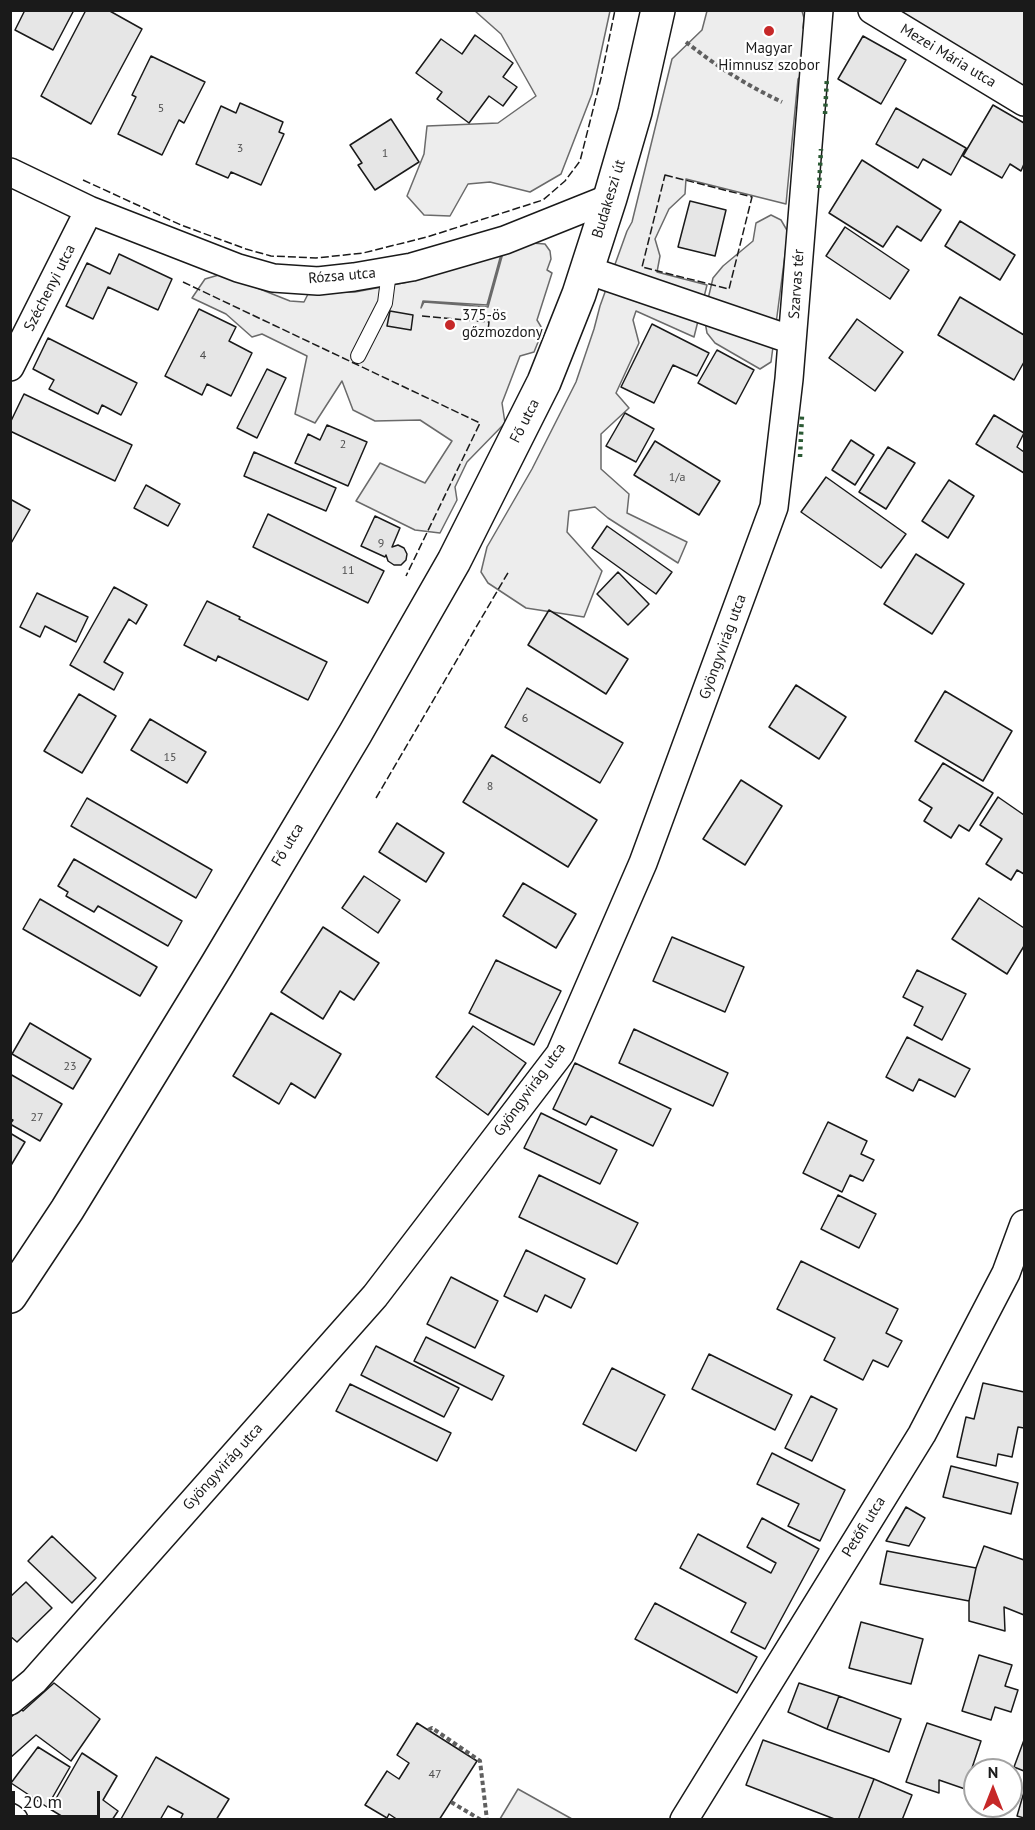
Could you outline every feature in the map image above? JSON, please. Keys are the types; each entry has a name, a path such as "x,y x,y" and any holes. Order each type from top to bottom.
{"main road":[{"name":"Budakeszi út","path":"544,382 579,294 610,198 635,112 658,10"},
{"name":"Fő utca","path":"10,1296 67,1210 355,734 454,561 544,382"}],"street":[{"name":"Szarvas tér","path":"587,270 792,340 819,10"},
{"name":"Mezei Mária utca","path":"872,10 1024,102"},
{"name":"Rózsa utca","path":"10,172 89,210 238,268 273,278 318,281 412,267 505,240 610,198"},
{"name":"Széchenyi utca","path":"10,367 89,210"},
{"name":"Gyöngyvirág utca","path":"10,1701 34,1681 375,1296 560,1054 643,863 774,507 792,340"},
{"name":"Petőfi utca","path":"684,1820 922,1434 1006,1273 1024,1224"}],"lane":[{"path":"358,356 385,303 389,272"}],"path":[{"path":"686,42 705,58 756,90 810,116"},
{"path":"428,1730 432,1728 480,1761 487,1820"},
{"path":"451,1802 481,1820"}],"shaded area":[{"path":"475,11 610,11 592,94 561,174 530,192 490,182 468,184 450,216 424,215 407,196 424,154 427,126 498,123 536,96 501,34"},
{"path":"707,11 802,11 803,28 807,31 801,76 798,79 786,204 686,179 685,194 669,209 655,239 660,256 657,272 707,285 694,337 636,311 633,320 639,343 616,393 629,408 601,434 601,469 629,494 627,513 687,542 678,563 608,518 595,507 569,511 567,532 602,571 584,617 526,608 488,583 481,572 487,547 532,469 576,382 600,306 632,222 672,59 702,30"},
{"path":"872,11 1024,11 1024,102"},
{"path":"771,215 781,220 788,232 771,362 760,369 715,343 707,333 704,316 713,278 723,266 753,241 756,223"},
{"path":"505,240 487,305 423,301 421,308 424,302 488,307 503,253 532,243 545,244 550,251 551,259 547,270 552,273 537,320 543,330 534,352 520,356 502,403 505,423 467,462 455,487 457,500 440,533 415,530 356,501 380,463 425,483 452,441 420,420 375,421 353,410 342,381 315,423 295,414 307,356 262,334 252,337 226,314 192,298 205,279 222,274 290,301 304,302 309,292 355,292 408,282 412,267"},
{"path":"518,1789 572,1819 500,1819"}],"building":[{"path":"25,10 74,10 53,50 15,30"},
{"path":"86,10 108,10 142,29 91,124 41,96"},
{"path":"475,35 513,63 503,77 517,87 503,106 489,96 469,123 437,99 442,92 416,73 441,39 462,54"},
{"path":"863,36 906,60 881,104 838,79"},
{"path":"151,56 205,82 184,123 179,120 162,155 118,134 136,97 132,95"},
{"path":"240,103 283,122 279,132 284,134 261,185 231,172 228,178 196,164 221,106 236,113"},
{"path":"993,105 1024,123 1024,164 1021,171 1010,164 1002,178 963,156"},
{"path":"896,108 966,148 951,175 923,159 918,168 876,144"},
{"path":"391,119 419,162 375,190 358,165 362,163 350,145"},
{"path":"862,160 941,210 921,241 897,226 883,247 829,213"},
{"path":"690,201 726,210 715,256 678,247"},
{"path":"960,221 1015,255 1000,280 945,246"},
{"path":"845,227 909,270 890,299 826,256"},
{"path":"119,254 172,279 158,310 108,287 93,319 66,306 87,263 110,274"},
{"path":"960,297 1024,335 1024,362 1014,380 938,335"},
{"path":"199,309 236,327 229,341 252,353 231,396 207,384 202,395 165,376"},
{"path":"390,311 413,315 411,330 387,326"},
{"path":"857,319 903,352 875,391 829,358"},
{"path":"652,324 709,353 697,376 673,365 654,403 621,387"},
{"path":"48,338 137,383 121,415 102,405 98,414 49,389 54,380 33,369"},
{"path":"717,350 754,370 736,404 698,383"},
{"path":"267,369 286,378 257,438 237,428"},
{"path":"24,394 132,445 115,481 10,431 10,423"},
{"path":"625,413 654,429 636,462 606,446"},
{"path":"994,415 1024,433 1017,447 1024,452 1024,473 976,444"},
{"path":"327,425 367,442 348,486 295,463 308,434 320,440"},
{"path":"851,440 874,455 855,485 832,470"},
{"path":"655,441 720,481 699,515 634,475"},
{"path":"888,447 915,463 886,509 859,492"},
{"path":"254,452 336,488 326,511 244,476"},
{"path":"826,477 906,534 881,568 801,512"},
{"path":"949,480 974,496 948,538 922,521"},
{"path":"146,485 180,504 168,526 134,508"},
{"path":"10,499 30,510 10,545"},
{"path":"268,514 384,571 368,603 253,547"},
{"path":"375,516 400,528 392,547 398,545 404,548 407,554 406,560 401,565 394,565 388,561 386,555 385,557 361,546"},
{"path":"607,526 672,572 656,594 592,548"},
{"path":"916,554 964,584 932,634 884,604"},
{"path":"618,572 649,604 628,625 597,594"},
{"path":"114,587 147,605 136,624 129,619 104,662 123,673 114,690 70,665"},
{"path":"37,593 88,617 76,642 45,626 40,637 20,627"},
{"path":"207,601 327,662 308,700 218,656 216,661 184,645"},
{"path":"549,610 628,659 606,694 528,645"},
{"path":"796,685 846,717 819,759 769,727"},
{"path":"527,688 623,743 600,783 505,727"},
{"path":"945,691 1012,731 983,781 915,741"},
{"path":"79,694 116,716 82,773 44,751"},
{"path":"150,719 206,752 187,783 131,750"},
{"path":"492,755 597,820 568,867 463,802"},
{"path":"943,763 993,793 969,831 959,825 951,838 924,821 932,808 919,800"},
{"path":"741,780 782,806 745,865 703,839"},
{"path":"998,797 1024,815 1024,874 1017,870 1011,880 986,864 1002,839 980,825"},
{"path":"87,798 212,870 196,898 71,826"},
{"path":"397,823 444,853 426,882 379,852"},
{"path":"74,859 182,921 168,946 98,906 94,912 66,896 68,892 58,886"},
{"path":"364,876 400,900 378,933 342,908"},
{"path":"523,883 576,914 556,948 503,916"},
{"path":"979,898 1024,928 1024,946 1007,974 952,939"},
{"path":"40,899 157,967 140,996 23,929"},
{"path":"323,927 379,963 354,1000 340,991 323,1019 281,992"},
{"path":"672,937 744,967 725,1012 653,981"},
{"path":"496,960 561,991 534,1045 469,1013"},
{"path":"917,970 966,994 942,1040 914,1025 923,1007 903,997"},
{"path":"271,1013 341,1054 315,1098 291,1083 279,1104 233,1076"},
{"path":"30,1023 91,1059 73,1089 12,1054"},
{"path":"473,1026 526,1063 488,1115 436,1077"},
{"path":"634,1029 728,1073 713,1106 619,1063"},
{"path":"907,1037 970,1069 955,1097 919,1079 913,1091 886,1077"},
{"path":"575,1063 671,1109 653,1146 591,1116 586,1125 553,1109"},
{"path":"10,1074 62,1104 40,1141 10,1124 13,1120 10,1119"},
{"path":"541,1113 617,1150 600,1184 524,1148"},
{"path":"828,1122 867,1141 861,1154 874,1160 863,1181 850,1175 842,1192 803,1173"},
{"path":"10,1133 25,1142 10,1167"},
{"path":"539,1175 638,1223 617,1264 519,1217"},
{"path":"838,1195 876,1214 859,1248 821,1229"},
{"path":"526,1250 585,1279 571,1308 545,1295 537,1312 504,1296"},
{"path":"801,1261 898,1309 886,1333 902,1341 888,1367 873,1360 863,1380 824,1360 835,1338 777,1309"},
{"path":"451,1277 498,1301 475,1348 427,1324"},
{"path":"426,1337 504,1376 492,1400 414,1361"},
{"path":"376,1346 459,1388 444,1417 361,1375"},
{"path":"709,1354 792,1395 775,1430 692,1389"},
{"path":"612,1368 665,1395 636,1451 583,1424"},
{"path":"983,1383 1024,1392 1024,1428 1018,1427 1012,1457 998,1454 996,1466 957,1457 966,1417 974,1419"},
{"path":"350,1384 451,1433 437,1461 336,1411"},
{"path":"811,1396 837,1409 812,1461 785,1448"},
{"path":"772,1453 845,1490 820,1541 788,1526 799,1504 757,1484"},
{"path":"951,1466 1018,1483 1011,1514 943,1497"},
{"path":"906,1507 925,1518 909,1546 886,1541"},
{"path":"762,1518 819,1549 765,1649 731,1632 746,1603 680,1568 698,1534 771,1573 776,1563 747,1547"},
{"path":"52,1536 96,1578 72,1603 28,1561"},
{"path":"984,1546 1024,1560 1024,1615 1004,1607 1005,1631 969,1621 969,1601 976,1568"},
{"path":"887,1551 976,1568 969,1601 880,1584"},
{"path":"26,1582 52,1608 17,1642 10,1636 10,1597"},
{"path":"655,1603 757,1657 737,1693 635,1639"},
{"path":"861,1622 923,1639 911,1684 849,1668"},
{"path":"979,1655 1012,1665 1005,1686 1018,1690 1011,1712 995,1707 991,1720 962,1711"},
{"path":"54,1683 100,1719 71,1761 36,1735 10,1758 10,1718 20,1709 23,1711"},
{"path":"799,1683 839,1696 827,1729 788,1712"},
{"path":"839,1696 901,1719 889,1752 827,1729"},
{"path":"417,1723 477,1761 439,1820 398,1820 389,1814 387,1818 365,1805 387,1771 399,1779 409,1763 397,1755"},
{"path":"927,1723 981,1741 975,1758 963,1758 963,1788 939,1780 939,1793 906,1782"},
{"path":"763,1740 874,1779 858,1820 837,1820 746,1785"},
{"path":"1024,1740 1024,1771 1023,1758 1017,1758"},
{"path":"38,1747 70,1767 47,1807 11,1783"},
{"path":"82,1753 117,1776 103,1800 118,1811 112,1820 68,1820 50,1809"},
{"path":"156,1757 229,1799 216,1820 180,1820 183,1814 168,1806 160,1820 121,1819"},
{"path":"874,1779 912,1795 902,1820 858,1820"},
{"path":"1024,1792 1024,1818 1023,1818"}],"hedge":[{"path":"825,114 827,77"},
{"path":"819,188 821,149"},
{"path":"800,457 802,415"}],"fence":[{"path":"83,180 181,225 246,249 271,256 316,258 363,253 427,237 543,200 565,181 580,161 615,10"},
{"path":"665,175 752,197 729,289 642,267 665,175"},
{"path":"183,282 480,423 406,576"},
{"path":"422,316 489,322 488,331"},
{"path":"376,798 509,571"}],"place":[{"name":"Magyar Himnusz szobor","path":"769,31"},
{"name":"375-ös gőzmozdony","path":"450,325"}]}
